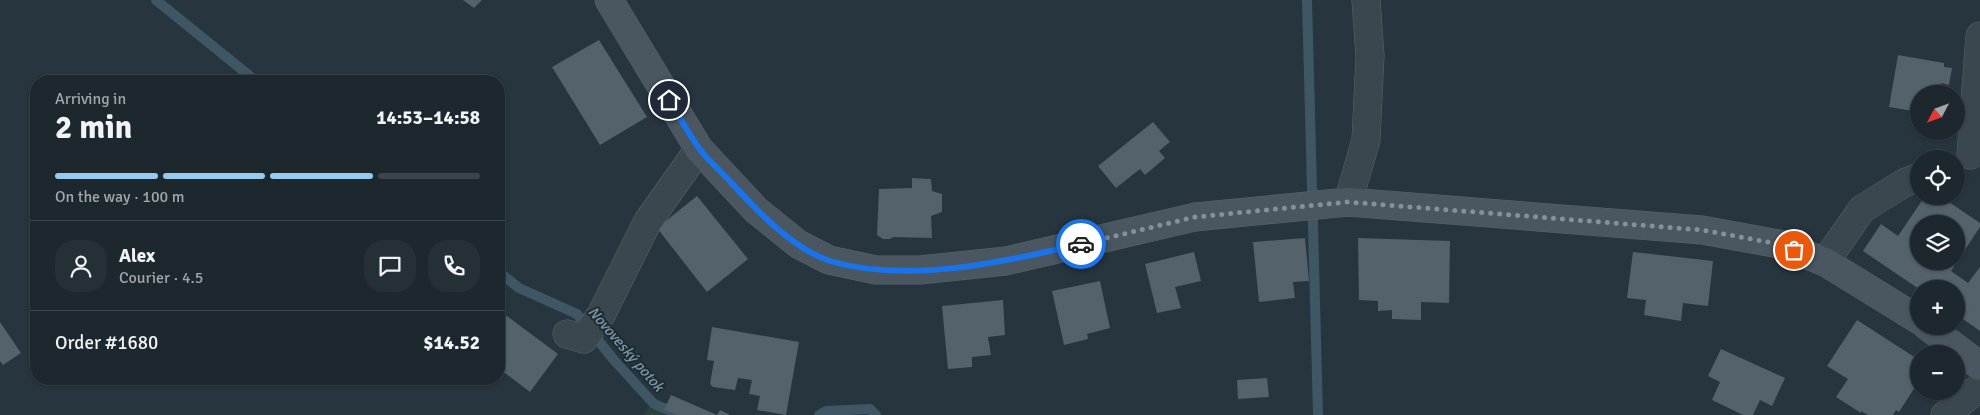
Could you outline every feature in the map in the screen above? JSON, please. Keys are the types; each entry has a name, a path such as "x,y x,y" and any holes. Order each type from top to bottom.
{"street":[{"path":"609,0 699,149 756,210 798,244 829,260 876,270 920,270 1006,262 1195,217 1348,202 1702,230 1779,244 1825,262 1910,314"},
{"path":"1348,202 1366,140 1370,56 1366,0"},
{"path":"1969,158 1980,36"},
{"path":"567,334 584,339 602,313 648,221 699,149"},
{"path":"1825,262 1862,209 1910,181"},
{"path":"1939,335 1980,366"},
{"path":"1945,415 1980,387"}],"green space":[{"path":"656,399 692,415 643,415"}],"building":[{"path":"463,0 482,0 474,8"},
{"path":"599,40 647,117 600,145 552,67"},
{"path":"1898,55 1944,63 1944,67 1952,68 1949,85 1941,83 1941,85 1910,85 1910,110 1889,107"},
{"path":"1153,122 1170,142 1159,151 1165,158 1145,175 1140,169 1116,188 1098,166"},
{"path":"912,178 931,179 932,191 942,194 942,212 931,216 932,238 893,237 883,239 877,235 879,189 912,188"},
{"path":"697,196 748,259 707,292 657,228"},
{"path":"1919,205 1953,205 1980,223 1980,227 1965,250 1965,215 1912,215"},
{"path":"1910,218 1910,270 1952,270 1964,280 1910,280 1910,283 1863,251 1881,224 1898,236"},
{"path":"1305,238 1309,281 1293,282 1295,298 1259,302 1253,242"},
{"path":"1358,238 1450,241 1449,303 1421,302 1421,320 1392,319 1392,310 1378,311 1378,301 1359,300"},
{"path":"1194,252 1201,281 1175,287 1181,308 1157,313 1145,264"},
{"path":"1633,252 1713,261 1708,306 1683,303 1681,321 1644,315 1646,300 1627,298"},
{"path":"1980,267 1980,331 1965,320 1965,281 1968,283"},
{"path":"1100,281 1110,328 1087,334 1088,339 1064,345 1052,291"},
{"path":"1003,300 1005,335 988,337 991,355 972,357 972,367 948,369 942,306"},
{"path":"505,314 558,354 530,392 505,373"},
{"path":"1857,320 1910,354 1910,395 1899,412 1896,410 1893,415 1868,415 1861,411 1861,413 1836,397 1848,379 1827,366"},
{"path":"0,322 21,353 3,365 0,361"},
{"path":"712,327 799,342 786,415 757,410 760,396 749,394 752,380 738,378 735,390 713,387 710,384 714,361 707,360"},
{"path":"1721,349 1785,378 1772,406 1760,400 1753,415 1743,415 1712,400 1720,382 1708,376"},
{"path":"1267,378 1269,397 1238,399 1237,380"},
{"path":"671,395 717,415 677,415 664,410"},
{"path":"720,410 730,415 717,415"}],"waterway":[{"name":"Novoveský potok","path":"156,0 249,75"},
{"path":"1307,0 1318,415"},
{"name":"Novoveský potok","path":"505,277 519,288 577,314 614,360 654,404 680,415"},
{"name":"Novoveský potok","path":"819,415 826,411 870,409 876,415"}],"way so far":[{"path":"1081,244 1195,217 1348,202 1702,230 1779,244 1794,250"}],"route":[{"path":"669,100 699,149 756,210 798,244 829,260 876,270 920,270 1006,262 1081,244"}]}
